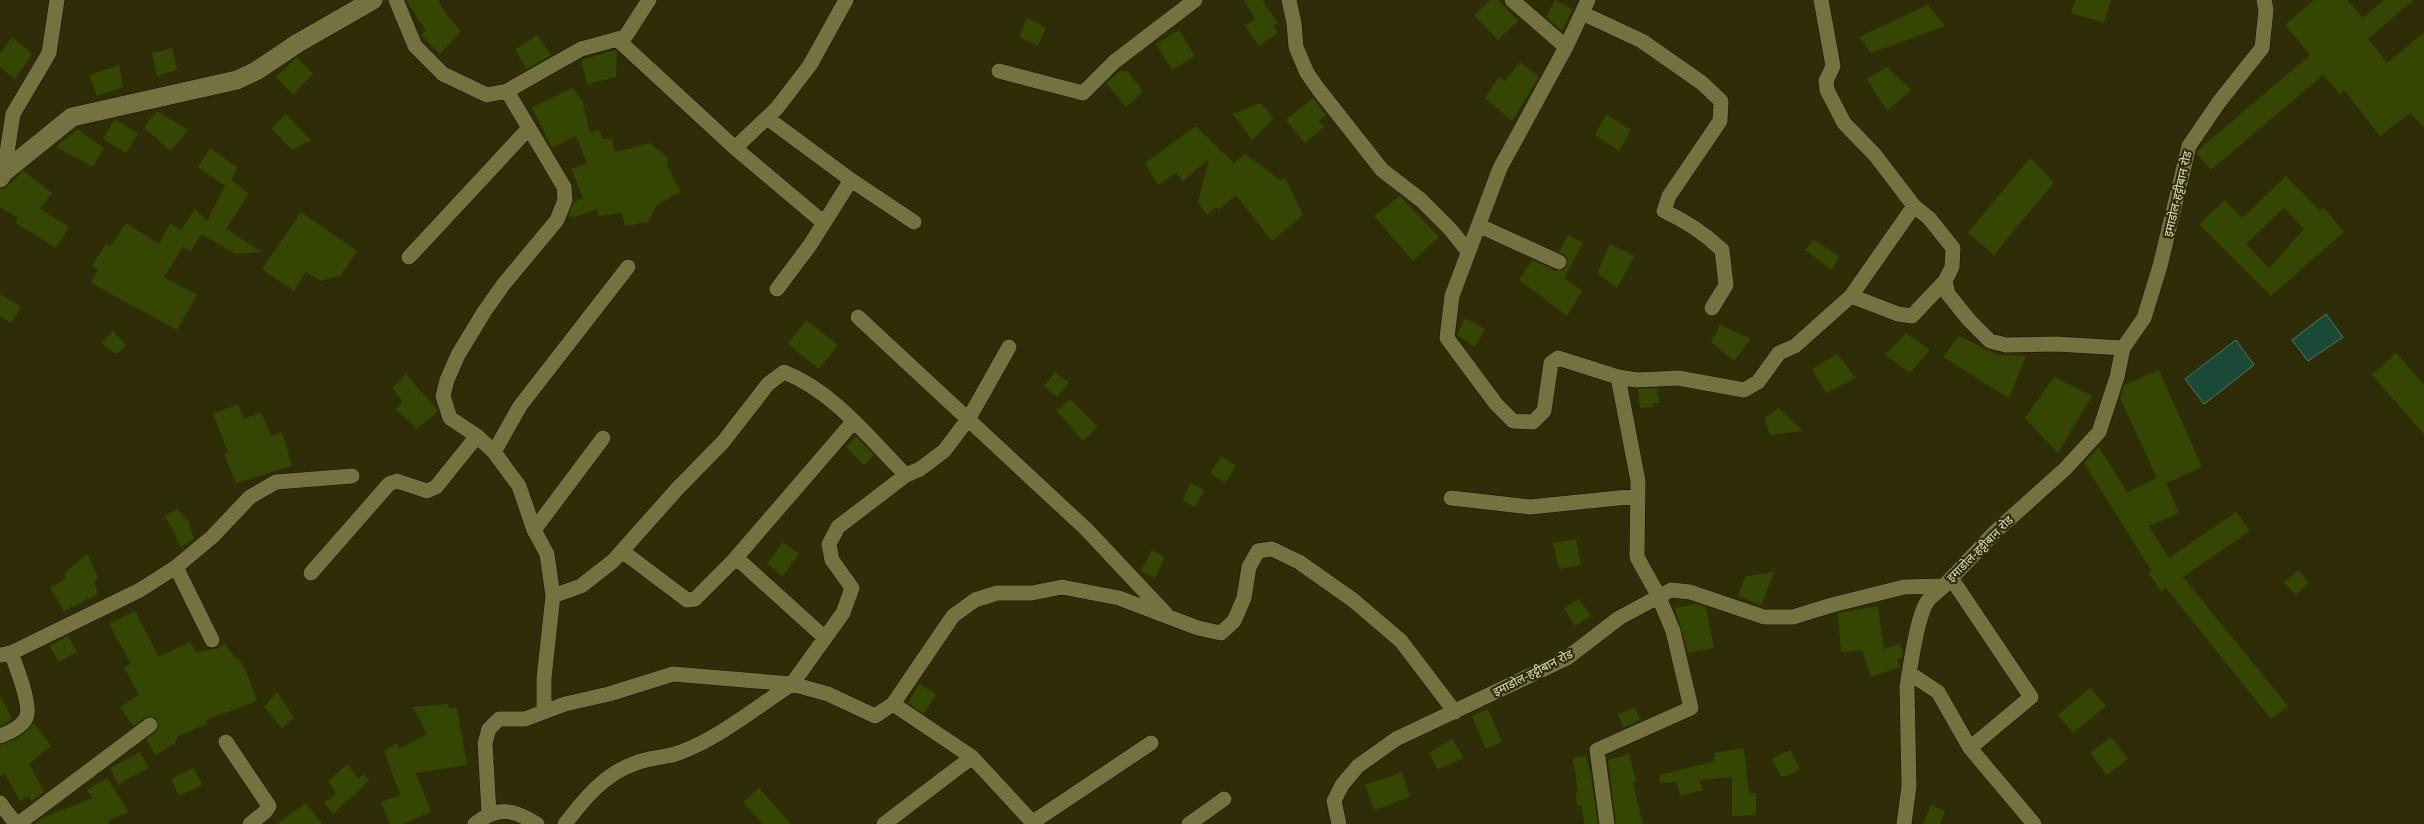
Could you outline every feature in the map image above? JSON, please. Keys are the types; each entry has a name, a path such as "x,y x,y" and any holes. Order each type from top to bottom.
{"street":[{"path":"2,175 13,114 50,53 57,0"},
{"path":"2,175 72,117 237,80 256,71 298,43 373,0"},
{"path":"396,0 415,46 443,74 487,95 506,91 581,49 625,37 649,0"},
{"path":"735,148 767,118 810,65 846,0"},
{"path":"999,71 1083,92 1114,62 1195,0"},
{"path":"1289,0 1294,23 1296,47 1307,73 1319,90 1382,170 1420,200 1450,229 1467,250"},
{"path":"1512,0 1566,47"},
{"path":"1821,0 1833,66 1826,81 1827,90 1844,123 1875,155 1914,206 1929,218 1953,248 1952,267 1945,281 1912,316 1898,314 1851,296"},
{"name":"इमाडोल-हट्टीबान रोड","path":"1339,824 1334,801 1342,785 1358,766 1396,739 1567,658 1619,618 1658,595 1671,590 1690,592 1764,617 1793,618 1832,605 1904,587 1947,582 1996,531 2065,469 2099,432 2117,377 2123,348 2144,318 2160,266 2189,146 2219,102 2262,48 2266,10 2264,0"},
{"path":"1712,308 1726,285 1722,250 1704,234 1664,211 1669,196 1720,121 1721,102 1702,83 1642,41 1585,7 1566,47 1500,168 1480,226 1467,250 1452,296 1447,338 1496,404 1513,421 1532,422 1544,411 1551,363 1558,358 1618,377 1637,380 1678,378 1744,390 1758,382 1779,353 1796,346 1851,296 1914,206"},
{"path":"617,39 735,148 824,223"},
{"path":"506,91 564,187 565,200 557,220 503,285 484,312 458,355 447,380 443,396 450,418 477,436 494,452 519,486 534,530 547,554 553,596 544,678 544,711"},
{"path":"767,118 851,180 914,222"},
{"path":"409,256 529,128"},
{"path":"777,289 824,223 851,180"},
{"path":"1480,226 1559,262"},
{"path":"494,452 526,398 628,267"},
{"path":"1945,281 1948,294 1969,320 1990,341 2006,345 2056,344 2123,348"},
{"path":"858,317 969,418 1086,529 1168,617"},
{"path":"565,824 580,804 605,779 636,763 680,753 713,735 792,684 843,613 852,588 832,560 829,544 838,527 906,475 920,469 944,451 969,418 1009,347"},
{"path":"553,596 582,586 622,551 678,488 723,442 768,384 784,372 804,380 833,401 906,475"},
{"path":"1607,824 1597,750 1691,708 1673,631 1658,595 1637,557 1638,481 1618,377"},
{"path":"622,551 687,600 695,598 734,560 853,422"},
{"path":"311,573 389,484 397,481 427,491 436,487 477,436"},
{"path":"534,530 603,438"},
{"path":"0,736 8,733 28,716 23,684 5,654 140,590 176,567 212,537 250,497 276,482 352,476"},
{"path":"1451,498 1530,507 1638,496"},
{"path":"489,813 485,743 489,729 499,720 525,718 673,674 792,684 828,694 875,716 893,704 953,616 975,600 997,593 1032,593 1062,587 1119,598 1198,628 1221,633 1234,621 1244,598 1249,567 1258,551 1272,549 1299,562 1353,600 1401,641 1455,712"},
{"path":"734,560 741,562 825,638"},
{"path":"176,567 212,640"},
{"path":"1904,824 1909,786 1907,688 1909,673 1926,603 1947,582 2031,697 1970,748"},
{"path":"1909,673 1938,692 1970,748 2034,824"},
{"path":"893,704 972,757 1033,823 1151,743"},
{"path":"0,803 17,824 150,724"},
{"path":"226,742 269,806 265,812 250,824"},
{"path":"884,824 972,757"},
{"path":"1188,824 1224,799"},
{"path":"475,824 489,813 518,812 537,824"}],"shaded area":[{"path":"2326,314 2343,337 2308,361 2292,340"},
{"path":"2236,340 2254,365 2204,404 2185,379"}],"building":[{"path":"406,0 438,0 446,14 461,31 440,54 421,35 426,31"},
{"path":"1244,0 1262,0 1278,23 1273,26 1278,33 1259,46 1245,26 1255,19"},
{"path":"1490,0 1498,0 1518,21 1498,40 1474,15"},
{"path":"1555,0 1573,9 1562,31 1546,17"},
{"path":"2075,0 2111,0 2104,23 2071,13"},
{"path":"2314,0 2347,0 2363,18 2384,0 2413,0 2368,39 2387,63 2424,32 2424,128 2410,113 2380,136 2344,90 2340,94 2323,75 2211,170 2197,154 2197,151 2310,55 2285,25"},
{"path":"1928,5 1945,26 1871,53 1859,37"},
{"path":"1027,18 1046,28 1038,46 1019,37"},
{"path":"1179,30 1195,56 1172,70 1156,44"},
{"path":"537,35 551,55 527,69 515,50"},
{"path":"12,37 32,54 15,79 0,67 0,54"},
{"path":"172,48 177,70 157,76 152,53"},
{"path":"615,50 617,52 616,77 587,84 581,60"},
{"path":"297,57 313,74 293,95 276,77"},
{"path":"1520,62 1539,77 1512,121 1485,98 1499,77 1505,81"},
{"path":"119,65 123,87 97,96 89,75"},
{"path":"1887,67 1911,90 1887,111 1867,79"},
{"path":"1121,70 1129,72 1143,92 1126,107 1106,83"},
{"path":"573,88 583,103 590,133 599,130 603,139 612,139 615,152 650,143 667,157 668,167 681,192 657,205 648,222 625,226 622,213 598,216 597,209 572,218 569,214 574,202 583,198 571,169 587,163 576,136 552,148 532,107"},
{"path":"1313,98 1326,115 1319,121 1324,127 1305,143 1286,120"},
{"path":"1260,103 1274,118 1252,140 1233,114"},
{"path":"157,111 188,130 171,151 144,128"},
{"path":"286,114 311,140 292,150 271,128"},
{"path":"1606,114 1631,130 1619,151 1595,135"},
{"path":"115,119 138,134 126,153 103,139"},
{"path":"1196,126 1234,163 1245,154 1280,180 1285,178 1303,215 1272,241 1236,195 1219,210 1216,207 1207,215 1198,202 1209,159 1183,181 1176,173 1158,185 1145,163"},
{"path":"78,129 104,148 93,167 56,147"},
{"path":"210,148 238,168 231,180 249,193 226,229 262,252 236,254 201,234 191,251 183,247 164,277 197,295 177,330 91,283 98,270 92,265 106,244 111,246 126,223 159,244 170,223 181,230 195,209 207,221 225,186 198,167"},
{"path":"2030,158 2054,182 1994,255 1968,233"},
{"path":"23,171 52,193 40,209 69,227 56,248 16,223 18,218 0,207 0,189 5,188"},
{"path":"2286,176 2320,211 2324,208 2344,232 2271,296 2199,224 2225,200 2242,218","holes":["2284,208 2304,229 2269,268 2246,244"]},
{"path":"1400,196 1439,237 1413,261 1374,216"},
{"path":"301,212 357,251 340,276 321,281 306,272 294,291 262,269"},
{"path":"1568,235 1583,243 1564,278 1582,291 1567,316 1519,280 1532,260 1556,271 1565,269 1568,261 1566,256 1559,252"},
{"path":"1814,240 1839,256 1832,270 1805,250"},
{"path":"1610,244 1635,256 1617,288 1597,273"},
{"path":"0,294 21,307 11,323 0,316"},
{"path":"1465,318 1485,329 1475,347 1457,335"},
{"path":"806,320 838,345 819,369 788,344"},
{"path":"1720,325 1751,339 1734,361 1711,342"},
{"path":"113,331 127,346 116,354 101,343"},
{"path":"1906,333 1930,350 1910,373 1885,355"},
{"path":"1959,336 1998,355 2026,356 2009,398 1943,357"},
{"path":"2396,353 2424,385 2424,434 2372,375"},
{"path":"1837,354 1856,378 1826,393 1812,369"},
{"path":"2159,370 2202,467 2166,483 2179,513 2149,526 2169,558 2236,512 2250,531 2183,577 2288,706 2271,719 2166,588 2161,591 2148,572 2151,570 2084,463 2099,447 2127,492 2157,478 2120,398 2124,385"},
{"path":"1055,372 1069,383 1057,397 1044,386"},
{"path":"406,374 438,411 417,429 396,409 403,401 392,388"},
{"path":"2054,377 2092,396 2058,453 2025,418"},
{"path":"1657,388 1659,403 1653,403 1654,407 1640,408 1638,389"},
{"path":"1070,399 1098,427 1083,441 1057,411"},
{"path":"238,404 244,419 261,412 271,436 282,432 292,466 236,483 224,454 228,452 213,414"},
{"path":"1779,408 1803,431 1770,435 1764,418"},
{"path":"856,436 874,455 864,465 846,447"},
{"path":"1221,456 1236,466 1225,483 1210,473"},
{"path":"1191,483 1204,490 1195,507 1182,500"},
{"path":"177,509 188,520 194,539 181,547 165,516"},
{"path":"1576,539 1581,565 1559,569 1553,543"},
{"path":"783,542 799,554 783,576 767,564"},
{"path":"1152,550 1165,557 1155,578 1141,571"},
{"path":"87,554 98,578 94,582 98,594 64,611 50,588 66,578 64,574"},
{"path":"2298,570 2309,583 2296,595 2284,583"},
{"path":"1774,572 1761,606 1738,595 1746,576"},
{"path":"1579,599 1591,616 1575,626 1564,608"},
{"path":"1696,604 1706,607 1714,648 1688,653 1675,608"},
{"path":"1878,606 1884,649 1900,644 1903,653 1902,658 1897,659 1900,667 1871,677 1862,650 1841,652 1838,613"},
{"path":"135,611 159,657 190,642 196,652 216,649 225,644 236,659 238,658 247,673 257,701 206,720 207,724 178,736 175,743 156,755 146,740 158,729 157,719 148,716 133,726 120,707 139,695 124,667 131,664 109,624"},
{"path":"68,636 77,652 59,662 49,646"},
{"path":"919,684 936,694 924,714 908,703"},
{"path":"2090,688 2106,706 2073,733 2058,715"},
{"path":"277,692 294,718 282,728 264,707"},
{"path":"0,695 12,719 0,726"},
{"path":"448,704 449,708 457,708 467,765 416,773 431,812 403,824 390,824 381,802 400,795 384,751 397,743 399,749 427,734 413,707"},
{"path":"1635,707 1640,720 1623,728 1618,714"},
{"path":"1488,709 1502,742 1486,749 1472,716"},
{"path":"34,723 51,746 29,764 44,792 31,801 29,796 20,801 5,774 0,776 0,745 20,737"},
{"path":"2111,737 2128,759 2107,775 2090,753"},
{"path":"1452,739 1464,758 1438,769 1429,753"},
{"path":"1744,748 1749,793 1756,793 1756,815 1732,816 1732,777 1700,780 1703,790 1680,796 1677,782 1660,783 1659,775 1715,761 1714,753"},
{"path":"1790,750 1800,769 1787,776 1781,776 1772,759"},
{"path":"140,752 149,768 118,784 110,768"},
{"path":"1629,754 1636,782 1633,783 1643,824 1616,824 1608,760"},
{"path":"1586,756 1589,764 1598,824 1584,824 1582,806 1577,806 1576,792 1578,792 1573,758"},
{"path":"348,764 358,779 364,774 369,781 333,814 324,803 336,794 328,781"},
{"path":"194,768 202,785 179,796 171,779"},
{"path":"1402,772 1410,797 1374,810 1365,785"},
{"path":"107,778 129,812 109,820 109,824 34,824 42,818 93,798 87,790"},
{"path":"759,788 791,824 763,824 743,802"},
{"path":"306,803 322,824 277,824"},
{"path":"1931,805 1945,811 1940,824 1923,824"}]}
